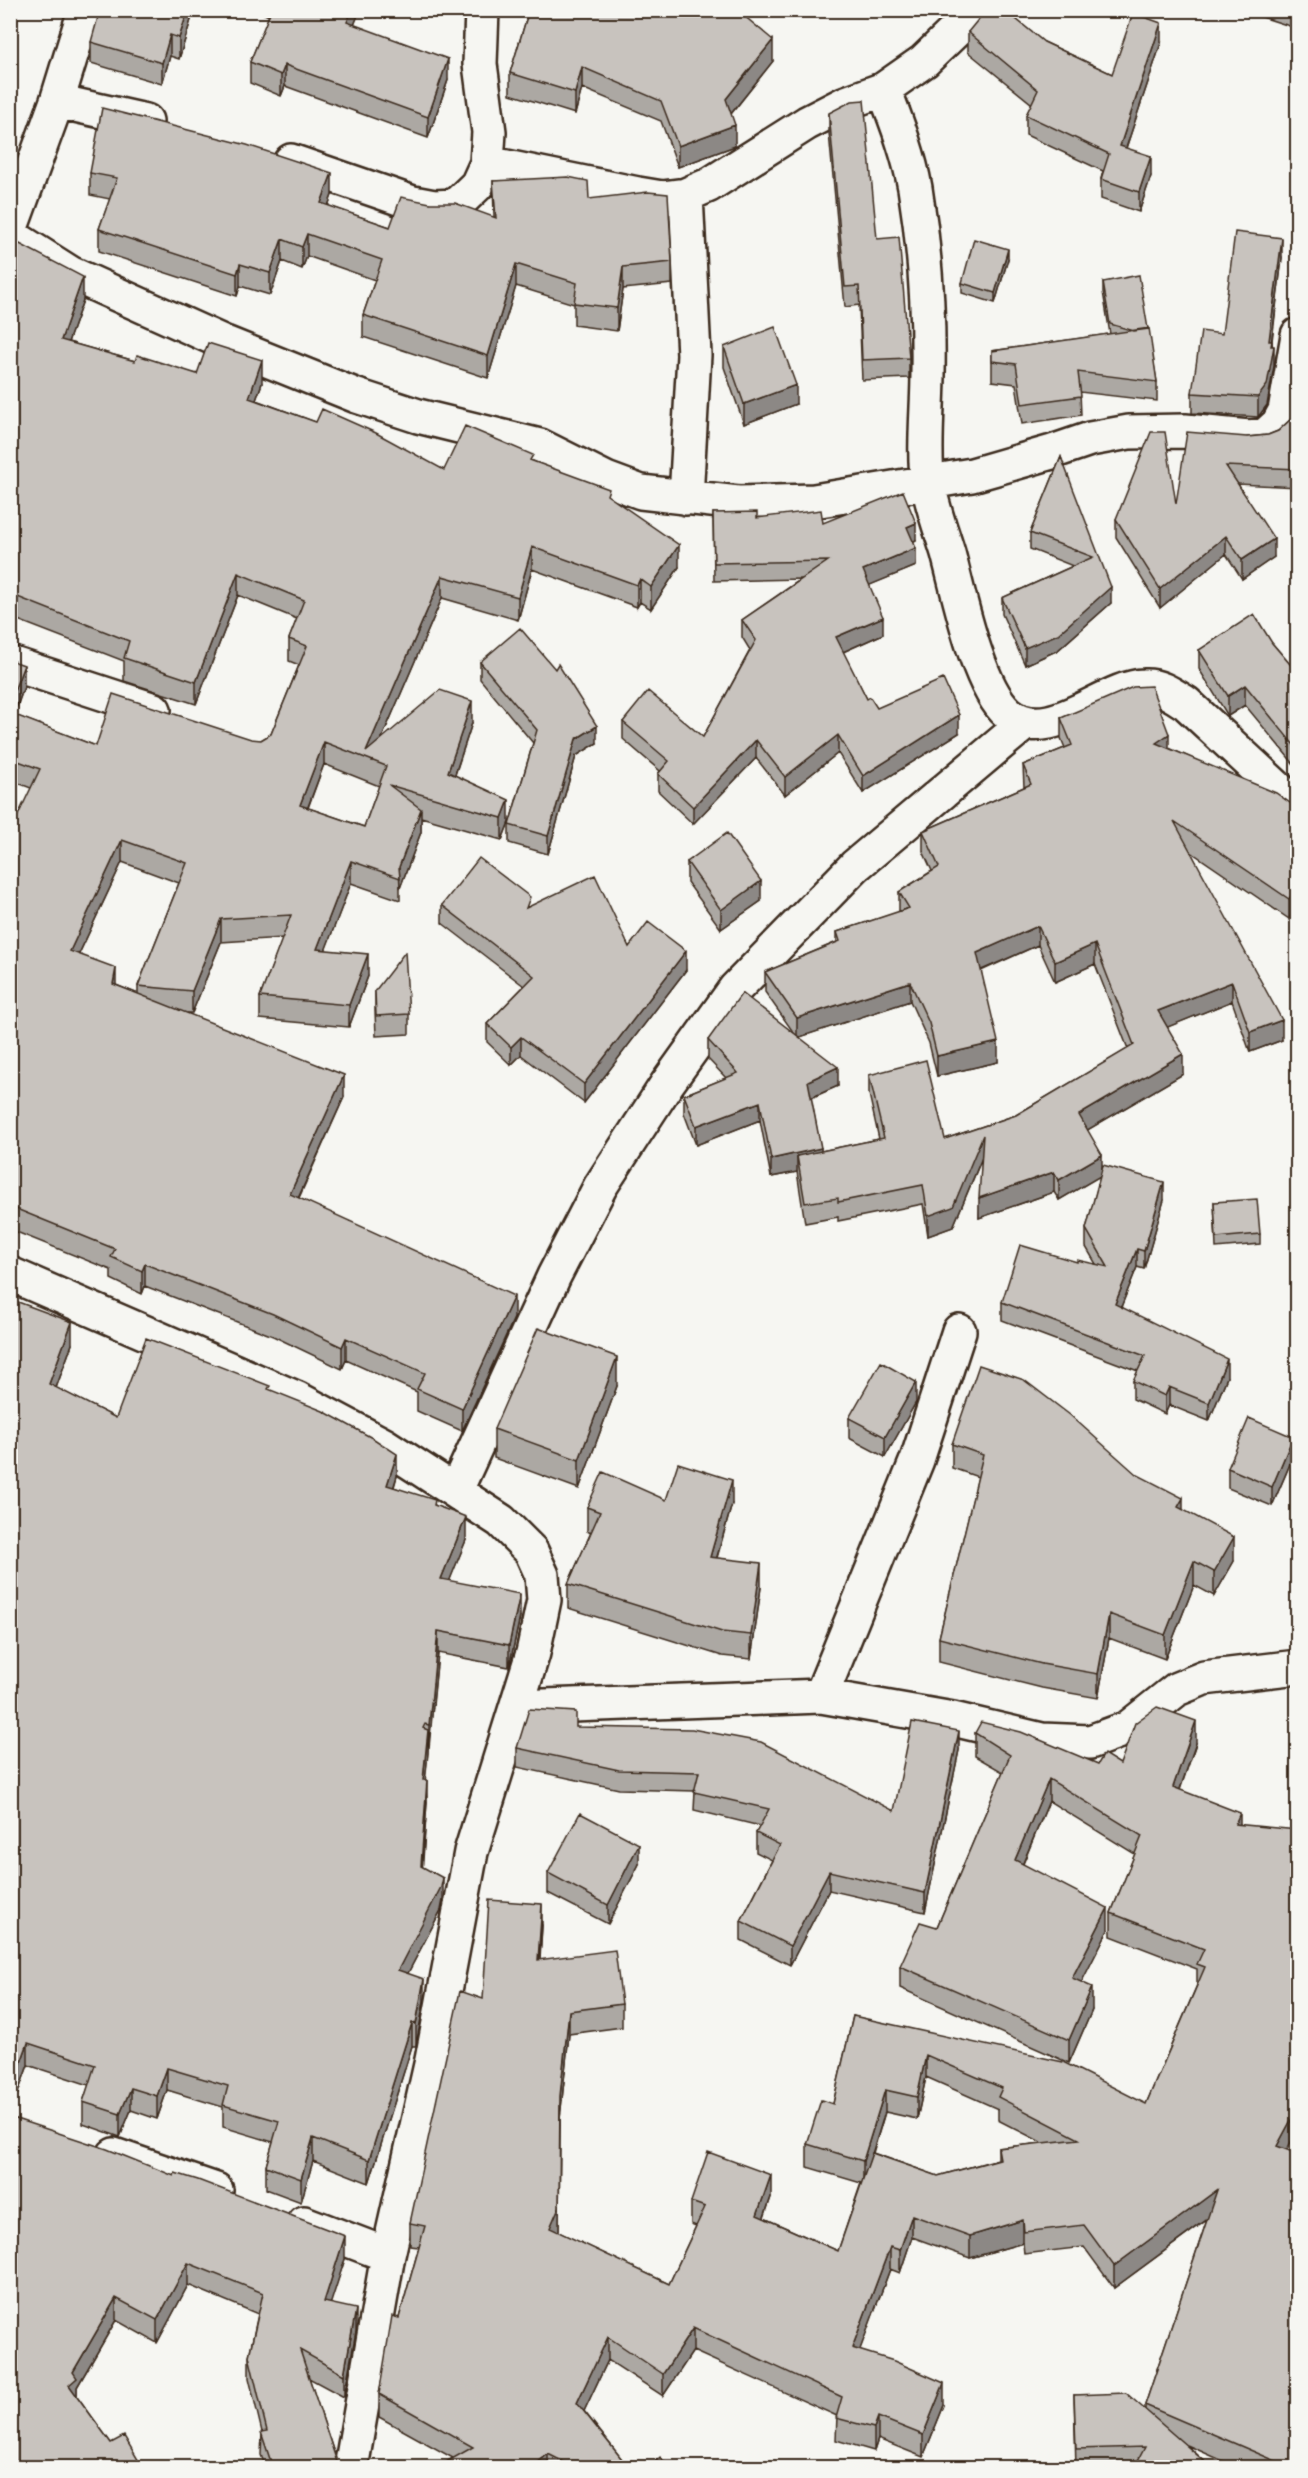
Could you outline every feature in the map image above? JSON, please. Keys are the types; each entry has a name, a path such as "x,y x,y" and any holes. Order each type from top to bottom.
{"street":[{"path":"10,230 18,193 57,101 85,10"},
{"path":"265,152 413,203 434,207 455,206 477,185 487,163 489,132 480,64 482,10"},
{"path":"487,163 662,198 686,195 729,173 807,123 846,102 884,89 924,60 977,10"},
{"path":"884,89 903,143 915,187 925,271 928,350 928,482 975,653 996,699 1009,713 1024,723 1044,722 1066,717 1115,695 1144,686 1165,690 1186,703 1298,807"},
{"path":"57,101 179,128"},
{"path":"686,195 692,268 694,355 686,498"},
{"path":"10,235 70,273 225,343 357,396 418,417 540,446 606,479 641,492 738,503 814,501 928,482 999,468 1090,439 1129,432 1185,431 1249,437 1266,435 1278,424 1285,411 1298,335"},
{"path":"10,663 182,720"},
{"path":"456,1490 554,1276 600,1187 667,1084 735,989 855,866 1024,723"},
{"path":"10,1274 298,1399 384,1444 501,1521 531,1551 542,1575 544,1600 517,1707 471,1851 432,2060 388,2254 351,2468"},
{"path":"821,1696 917,1460 960,1331"},
{"path":"517,1707 821,1696 953,1719 1042,1740 1090,1742 1128,1728 1177,1689 1204,1678 1236,1672 1298,1667"},
{"path":"81,2144 248,2202"},
{"path":"280,2214 388,2254"}],"building":[{"path":"100,10 188,10 179,38 170,35 162,63 91,42"},
{"path":"271,10 352,10 347,22 448,59 428,117 285,65 281,75 250,62"},
{"path":"529,10 737,10 773,40 726,99 735,125 678,146 661,101 582,67 575,93 510,73"},
{"path":"986,10 1005,10 1044,42 1112,74 1133,13 1161,23 1120,146 1151,156 1139,192 1101,179 1109,154 1026,115 1038,90 968,32"},
{"path":"864,100 877,239 899,237 909,358 862,360 859,286 845,287 829,113 852,101"},
{"path":"102,108 247,145 332,173 321,203 390,227 401,197 430,203 455,203 496,218 493,181 568,177 588,181 589,199 648,192 668,194 672,262 623,267 617,308 574,303 577,283 516,264 488,356 363,315 382,260 307,234 302,247 282,239 270,273 240,264 237,274 99,229 117,178 90,173"},
{"path":"1235,232 1282,238 1269,341 1272,341 1271,346 1274,346 1267,385 1258,397 1192,393 1201,331 1222,334"},
{"path":"974,239 1008,249 995,293 962,283"},
{"path":"14,241 83,277 61,340 135,361 137,355 197,374 208,343 262,360 249,398 316,422 322,409 376,433 444,470 465,426 533,455 530,460 609,489 607,495 679,545 651,587 640,579 637,585 532,547 518,597 442,576 366,752 440,690 472,701 448,772 509,800 502,818 389,785 421,809 399,867 400,878 351,861 317,949 368,954 349,1005 260,997 291,915 221,919 192,991 138,986 187,863 122,840 70,951 116,968 113,984 344,1075 290,1194 514,1296 462,1409 417,1389 425,1373 346,1338 342,1347 273,1314 145,1264 142,1271 111,1257 115,1249 14,1208 10,1219 10,832 40,769 10,758 10,713 96,746 113,694 251,739 261,740 271,734 307,646 289,639 304,600 238,573 196,682 124,658 129,641 10,594 10,252","holes":["324,742 386,766 364,827 300,805"]},
{"path":"1139,275 1148,329 1134,331 1110,324 1103,282"},
{"path":"775,327 796,385 744,404 724,347"},
{"path":"1149,328 1157,382 1078,372 1081,396 1022,404 1016,364 992,361 992,351"},
{"path":"1298,408 1298,469 1226,466 1274,539 1242,560 1226,536 1160,589 1116,519 1151,432 1165,432 1176,504 1187,432 1247,437 1268,435 1278,431 1291,419"},
{"path":"1061,457 1111,587 1058,634 1025,648 1002,598 1093,557 1030,533"},
{"path":"903,491 916,523 907,527 916,548 863,570 883,617 836,637 867,699 870,697 877,708 943,679 959,715 863,776 838,735 785,777 756,740 693,807 658,774 669,761 623,722 648,691 703,737 756,640 742,620 828,561 714,563 713,513 757,512 757,518 821,510 823,523"},
{"path":"1254,614 1272,643 1295,670 1298,667 1298,750 1245,685 1228,696 1199,650"},
{"path":"520,628 555,669 558,664 597,726 576,739 548,836 509,825 537,730 480,662"},
{"path":"10,660 24,665 10,701"},
{"path":"1151,686 1169,734 1156,743 1276,793 1293,805 1298,805 1298,891 1295,890 1289,899 1174,821 1282,1020 1250,1032 1232,982 1158,1011 1183,1054 1079,1115 1102,1155 1059,1180 1054,1172 979,1198 983,1135 953,1207 928,1216 923,1185 838,1202 838,1198 805,1203 797,1156 884,1138 869,1075 926,1060 945,1139 1016,1115 1134,1045 1095,944 1055,962 1038,926 977,953 998,1042 937,1056 929,1023 910,982 797,1018 765,972 840,941 837,932 909,908 899,892 939,867 923,831 1031,784 1023,765 1072,745 1061,718 1133,687"},
{"path":"727,833 761,881 721,910 687,862"},
{"path":"479,858 530,897 526,908 595,875 629,947 648,922 686,951 584,1084 521,1037 511,1047 487,1024 534,976 442,905"},
{"path":"405,952 409,1014 376,1016 375,991"},
{"path":"742,993 838,1067 808,1081 821,1148 771,1159 760,1102 696,1126 684,1095 738,1073 708,1040"},
{"path":"1103,1165 1164,1182 1144,1251 1137,1249 1115,1304 1227,1359 1209,1403 1169,1387 1165,1396 1133,1381 1145,1356 1002,1302 1020,1245 1077,1262 1077,1260 1108,1267 1086,1229"},
{"path":"1257,1199 1260,1234 1216,1238 1214,1202"},
{"path":"10,1299 72,1322 49,1384 116,1418 146,1338 270,1386 268,1389 323,1411 374,1439 397,1454 387,1485 435,1500 434,1505 466,1517 441,1579 520,1594 509,1645 438,1631 429,1725 425,1724 423,1728 428,1730 423,1780 427,1780 421,1866 443,1878 441,1887 398,1970 424,1979 416,2024 412,2023 369,2160 313,2138 301,2179 266,2166 279,2121 223,2105 228,2086 167,2068 157,2096 131,2088 120,2114 83,2102 95,2065 28,2043 15,2079 10,2079"},
{"path":"538,1328 617,1357 579,1460 494,1429"},
{"path":"881,1362 916,1382 885,1437 849,1418"},
{"path":"979,1365 1024,1380 1070,1415 1136,1474 1183,1498 1178,1507 1234,1537 1214,1572 1194,1561 1165,1635 1109,1614 1098,1674 1042,1664 939,1638 983,1455 952,1444"},
{"path":"1249,1418 1293,1437 1272,1487 1228,1468"},
{"path":"678,1463 732,1480 710,1557 761,1563 751,1635 722,1632 568,1584 600,1512 587,1507 603,1472 666,1500"},
{"path":"1157,1707 1196,1721 1173,1787 1240,1813 1235,1824 1298,1830 1298,2107 1277,2146 1298,2154 1298,2468 1292,2468 1145,2405 1217,2190 1114,2266 1084,2225 1024,2232 1023,2220 970,2236 912,2215 900,2250 890,2247 852,2348 894,2361 944,2383 923,2435 878,2417 874,2428 836,2418 842,2397 693,2328 663,2374 608,2337 577,2403 629,2468 576,2468 548,2454 531,2468 436,2468 473,2447 379,2394 392,2316 399,2318 425,2226 410,2223 460,1991 483,1999 489,1900 542,1904 538,1960 615,1950 622,2004 569,2011 560,2096 559,2207 550,2228 669,2284 705,2207 691,2202 708,2152 771,2175 757,2215 838,2251 872,2153 938,2176 1000,2159 998,2148 1079,2139 998,2097 1002,2088 926,2055 917,2097 885,2090 863,2161 807,2144 821,2100 833,2104 853,2016 1063,2062 1146,2104 1205,1967 1197,1964 1204,1949 1111,1913 1142,1836 1049,1779 1015,1860 1108,1908 1072,1978 1092,1987 1069,2040 900,1966 920,1922 937,1927 1010,1755 975,1733 981,1722 1021,1732 1098,1764 1104,1754 1120,1764 1135,1723"},
{"path":"529,1709 576,1712 576,1727 692,1729 761,1742 894,1811 912,1722 959,1731 925,1893 829,1871 790,1946 741,1921 780,1845 756,1833 769,1809 694,1792 699,1772 619,1770 517,1748"},
{"path":"580,1813 639,1844 608,1905 548,1873"},
{"path":"10,2117 107,2149 174,2176 175,2173 198,2180 345,2236 324,2302 356,2309 344,2375 300,2350 339,2468 273,2468 261,2432 267,2431 249,2356 263,2293 188,2263 157,2320 116,2298 73,2372 77,2378 69,2385 111,2443 124,2436 143,2468 10,2468"},
{"path":"1126,2393 1212,2468 1134,2468 1145,2447 1076,2449 1074,2395"},
{"path":"660,2457 670,2468 649,2468"},
{"path":"927,2462 942,2468 925,2468"}]}
